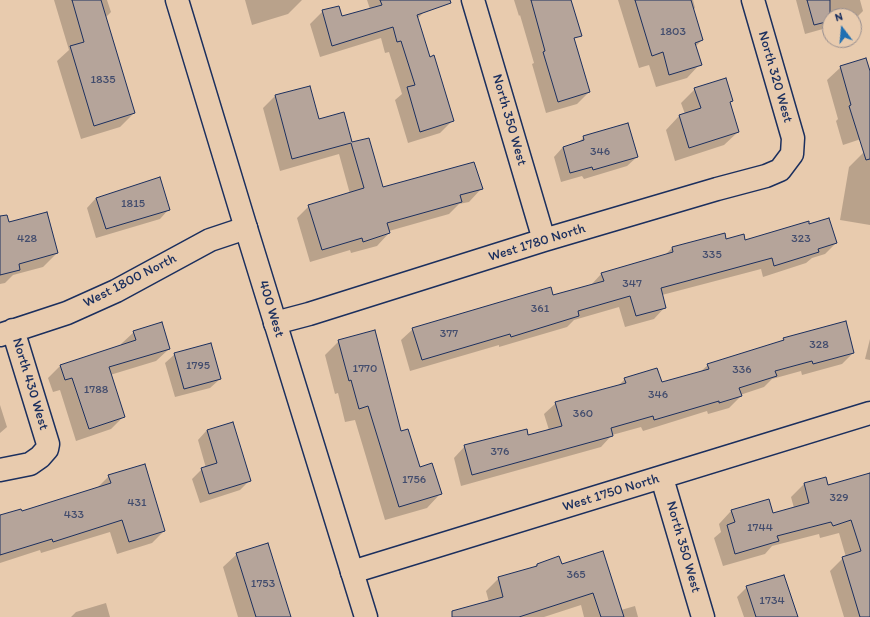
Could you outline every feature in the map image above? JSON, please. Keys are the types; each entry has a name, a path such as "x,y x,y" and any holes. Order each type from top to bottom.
{"street":[{"name":"400 West","path":"178,0 246,228 366,617"},
{"name":"North 350 West","path":"473,0 544,240"},
{"name":"North 320 West","path":"753,0 793,138 792,154"},
{"name":"West 1780 North","path":"275,323 544,240 766,176 780,170 792,154"},
{"name":"West 1800 North","path":"7,333 67,313 116,291 210,240 246,228"},
{"name":"North 430 West","path":"0,470 30,464 40,457 48,444 7,333"},
{"name":"West 1750 North","path":"352,572 870,413"},
{"name":"North 350 West","path":"662,478 703,617"}],"building":[{"path":"72,0 101,0 135,113 94,126 70,46 84,42"},
{"path":"380,0 450,0 451,3 417,15 430,57 434,55 454,121 420,132 407,87 415,85 401,41 397,42 393,27 332,46 322,10 339,6 342,16 382,5"},
{"path":"531,0 571,0 582,36 574,38 590,92 558,102 543,52 545,51"},
{"path":"635,0 691,0 703,40 695,43 702,65 669,75 663,52 652,56"},
{"path":"807,0 830,0 830,8 822,8 822,23 814,25"},
{"path":"866,58 870,71 870,159 866,160 849,106 851,105 840,66"},
{"path":"726,78 733,101 730,102 739,132 689,148 679,115 701,108 694,88"},
{"path":"310,86 319,119 344,112 352,142 369,138 383,187 474,162 483,189 460,195 462,202 387,223 390,233 363,242 362,238 322,250 308,205 364,188 351,143 292,159 275,95"},
{"path":"628,123 638,157 593,170 592,167 570,173 563,147 584,140 583,136"},
{"path":"160,177 170,210 106,229 96,198"},
{"path":"47,212 58,253 19,264 20,270 0,275 0,216 7,215 9,222"},
{"path":"829,218 837,243 818,249 819,252 774,266 772,258 661,288 666,308 636,316 630,296 578,311 579,316 511,337 510,334 422,360 412,328 551,287 553,295 604,281 601,273 673,252 672,247 725,233 726,239 744,234 745,240 809,221 809,224"},
{"path":"846,321 854,353 813,364 812,361 775,371 777,376 739,388 742,396 719,403 719,401 654,420 653,416 611,428 613,436 472,475 464,445 527,429 528,435 562,426 555,402 626,383 624,378 657,368 662,382 709,369 707,364 784,340 783,338"},
{"path":"162,322 170,349 109,367 125,417 89,429 72,378 65,380 60,365 136,340 133,331"},
{"path":"375,330 401,431 408,429 420,467 432,463 442,494 399,507 368,406 359,409 351,380 349,381 338,340"},
{"path":"211,343 221,379 184,389 174,353"},
{"path":"233,422 251,481 209,494 201,468 217,463 207,430"},
{"path":"145,464 165,531 129,542 122,520 53,542 52,539 0,555 0,515 21,509 22,511 111,483 108,475"},
{"path":"870,473 870,617 860,617 842,557 861,551 851,520 833,526 831,522 777,536 779,541 735,554 727,525 735,522 731,510 769,499 773,513 809,503 804,483 826,477 828,485"},
{"path":"268,543 291,617 256,617 236,553"},
{"path":"603,551 624,617 601,617 593,593 519,617 452,617 452,611 503,597 498,577 537,566 537,564 559,556 562,564"},
{"path":"784,575 798,617 756,617 746,586"}]}
